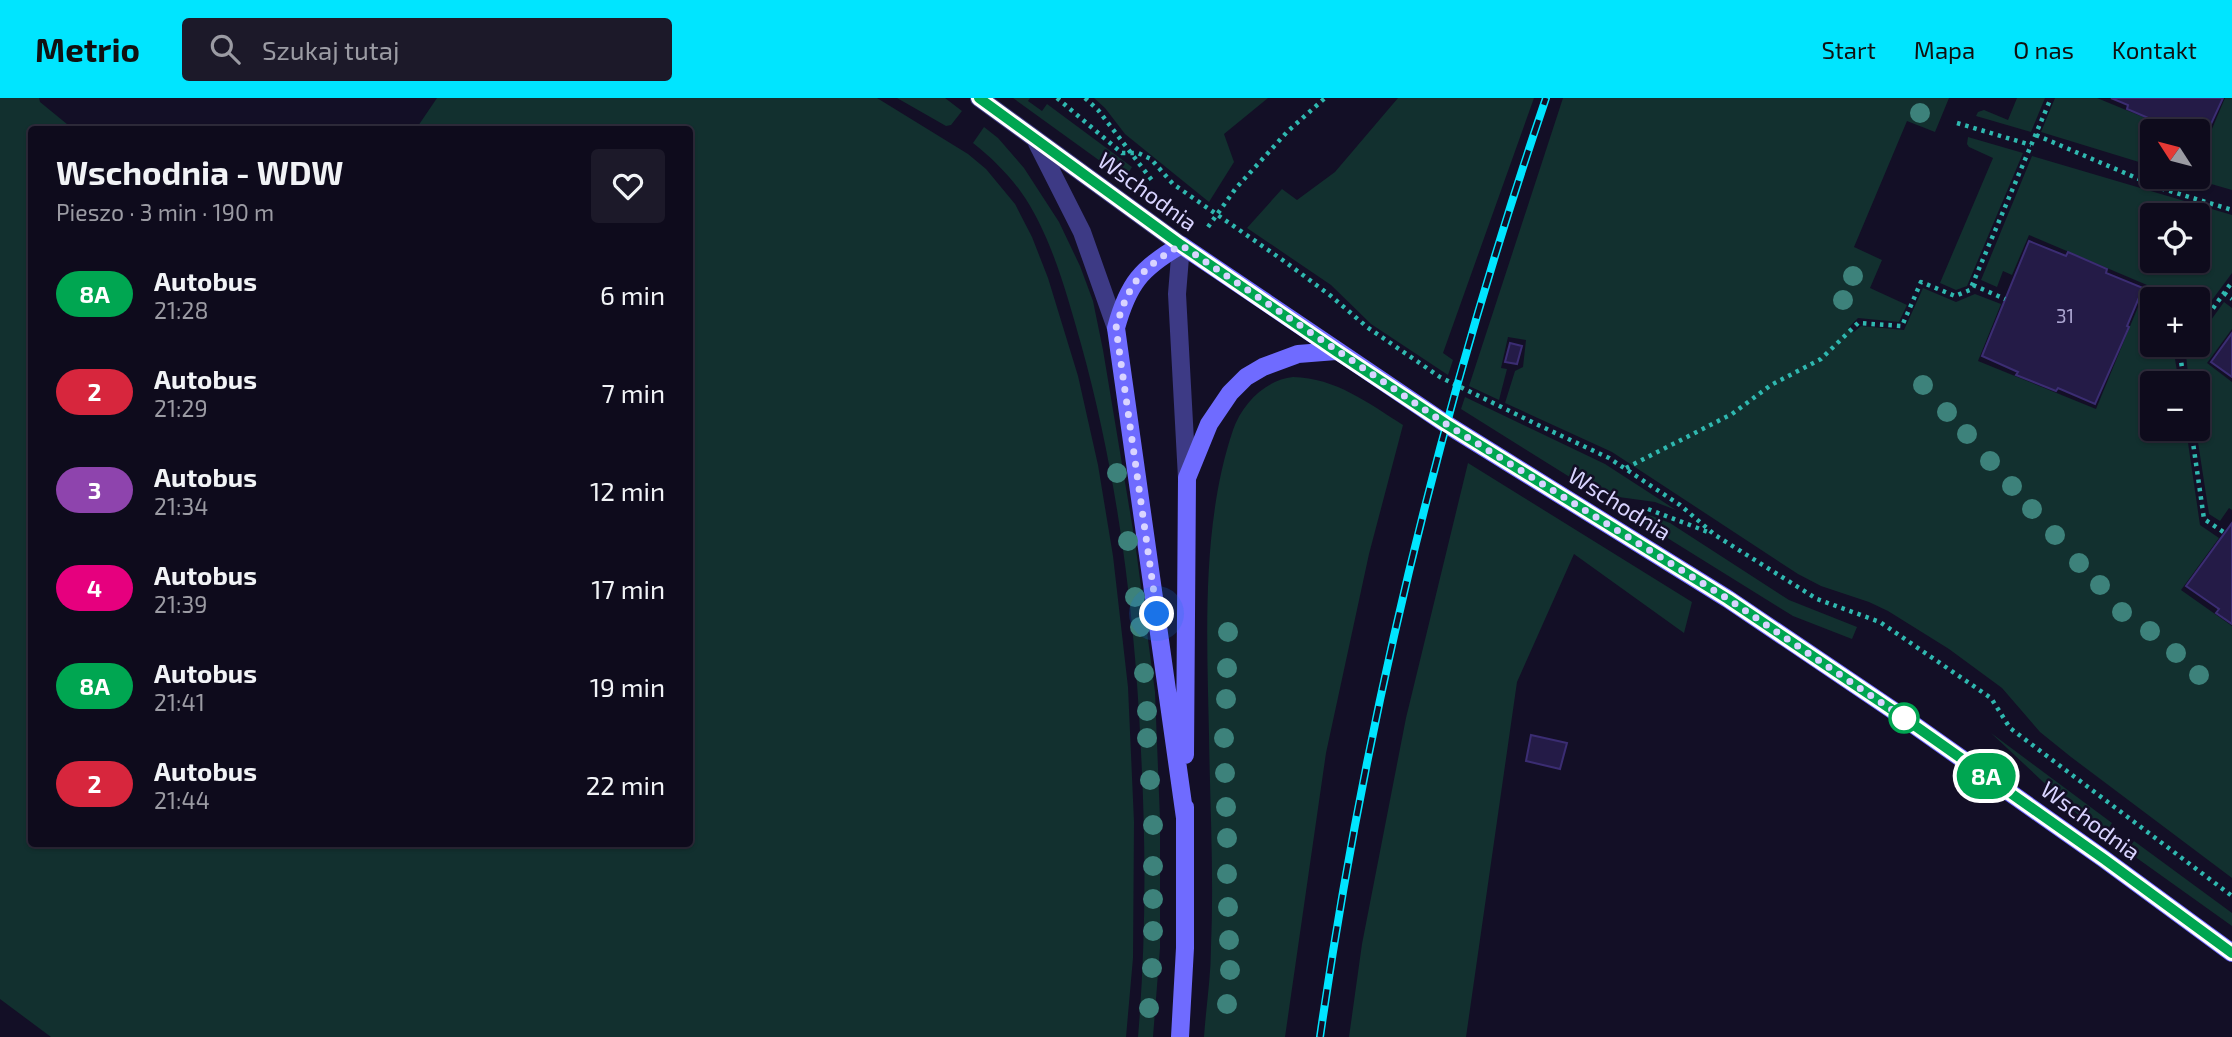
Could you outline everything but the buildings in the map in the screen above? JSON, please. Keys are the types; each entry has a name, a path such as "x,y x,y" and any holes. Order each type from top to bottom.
{"street":[{"name":"Wschodnia","path":"979,98 1181,245 1336,351 1446,424 1728,599 1942,745 2232,953"},
{"path":"1036,140 1082,232 1116,328 1185,818"},
{"path":"1116,328 1131,286 1160,257 1181,245"},
{"path":"1180,1037 1185,948 1187,478 1177,294 1181,245"},
{"path":"1187,478 1209,424 1230,393 1245,377 1298,354 1336,351"}],"path":[{"path":"1057,98 1122,153 1138,153 1151,159 1173,184 1331,296 1367,327 1440,377 1609,458 1680,505 1715,535 1816,599 1880,622 1991,698 2010,728 2232,896"},
{"path":"1203,235 1236,188 1279,140 1325,98"},
{"path":"1626,468 1732,414 1772,385 1821,359 1858,323 1902,327 1922,282 1955,296 1970,290 2051,98"},
{"path":"1956,123 2031,145"},
{"path":"2036,135 2160,188 2232,210"},
{"path":"2210,312 2232,282"},
{"path":"1973,285 2005,299"},
{"path":"2224,293 2232,299"},
{"path":"2193,441 2204,519 2225,533"}],"green space":[{"path":"0,98 39,98 40,102 69,126 28,126 28,847 693,847 693,126 418,126 437,98 877,98 968,154 986,169 1015,204 1048,278 1078,376 1098,465 1113,556 1128,687 1134,822 1133,958 1126,1037 51,1037 0,999"},
{"path":"897,98 945,98 962,111 951,125 946,126"},
{"path":"1013,98 1030,98 1028,101 1042,111 1047,104 1132,167 1125,179"},
{"path":"1094,98 1268,98 1224,134 1234,162 1209,202 1125,134"},
{"path":"1398,98 1534,98 1443,353 1453,360 1448,375 1371,324 1331,285 1247,228 1282,189 1297,200 1335,172"},
{"path":"1563,98 1949,98 1935,132 1907,121 1854,247 1882,260 1870,288 1907,305 1899,322 1858,318 1849,327 1854,332 1861,326 1904,330 1923,288 1956,302 1975,294 2001,304 1978,361 2096,409 2140,302 2140,357 2175,357 2177,371 2140,371 2140,441 2188,441 2200,525 2219,538 2181,590 2232,626 2232,878 2040,732 2002,688 1949,649 1888,611 1821,586 1798,574 1612,452 1505,403 1515,371 1523,367 1526,340 1508,337 1501,368 1507,369 1499,400 1469,386"},
{"path":"2017,98 2045,98 2031,132 1976,116 1984,110 2008,120"},
{"path":"2055,98 2097,98 2148,119 2140,119 2140,162 2041,132"},
{"path":"2225,98 2232,98 2232,190 2210,184 2210,134"},
{"path":"984,127 998,138 1024,168 1059,222 1093,301 1103,350 1135,542 1155,692 1160,819 1160,948 1153,1037 1138,1037 1144,930 1143,788 1134,649 1115,495 1094,394 1057,265 1041,227 1021,192 999,166 973,143"},
{"path":"1968,137 2023,153 1967,286 1956,290 1940,283 1993,158 1969,147"},
{"path":"2032,156 2191,203 2140,203 2140,273 2210,273 2210,209 2232,215 2232,273 2210,303 2210,287 2146,287 2147,285 2029,235 2012,275 2003,271 1997,287 1981,280"},
{"path":"2224,302 2232,308 2232,329 2207,363 2232,382 2232,510 2229,508 2220,521 2209,514 2198,441 2210,441 2210,371 2188,371 2186,357 2210,357 2210,321"},
{"path":"1293,377 1309,378 1337,387 1364,400 1403,425 1369,554 1326,753 1285,1037 1204,1037 1210,970 1212,894 1207,620 1215,504 1233,430 1242,411 1264,388"},
{"path":"1465,397 1605,464 1676,510 1655,502 1597,494 1461,409"},
{"path":"1468,463 1692,602 1684,633 1574,554 1517,682 1466,1037 1349,1037 1362,944 1406,718"},
{"path":"1624,511 1652,516 1670,523 1789,600 1857,627 1852,639 1793,616"},
{"path":"1991,733 2112,823 2104,835 2088,824"},
{"path":"2134,841 2232,913 2232,926 2127,851"}],"railway":[{"path":"1320,1037 1360,798 1411,562 1473,329 1546,98"}],"bus line":[{"name":"8A","path":"979,98 1181,245 1336,351 1446,424 1728,599 1897,713 2232,953"}],"route":[{"path":"1157,614 1116,328 1131,286 1160,257 1181,245 1446,424 1728,599 1904,718"}]}
